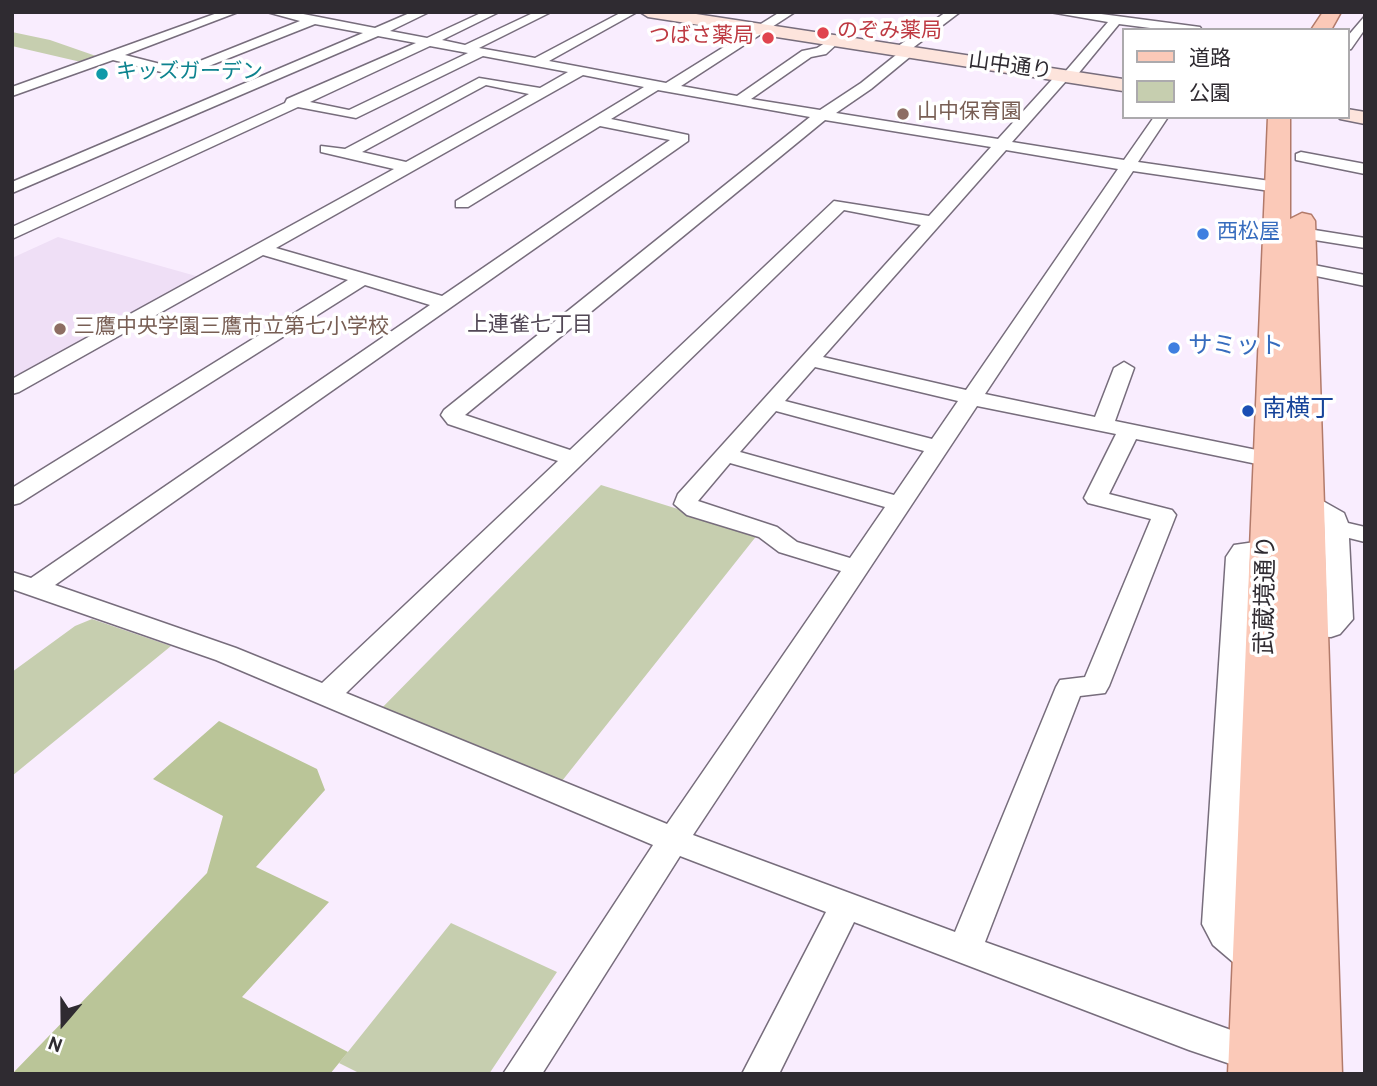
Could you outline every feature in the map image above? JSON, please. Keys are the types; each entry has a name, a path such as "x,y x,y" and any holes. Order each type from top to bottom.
{"main road":[{"path":"1322,28 1332,12"},
{"name":"武蔵境通り","path":"1279,119 1289,172 1293,254 1293,475 1307,627 1313,1074"},
{"name":"武蔵境通り","path":"1289,172 1302,119"},
{"name":"武蔵境通り","path":"1257,1065 1269,547 1293,475"}],"street":[{"path":"12,92 232,12"},
{"path":"272,12 739,101 1131,166 1289,172 1365,169"},
{"path":"113,56 181,73 333,12"},
{"path":"12,188 423,12"},
{"path":"12,234 494,12"},
{"path":"244,89 351,114 545,12"},
{"path":"535,63 631,12"},
{"name":"山中通り","path":"648,12 1122,85"},
{"path":"462,204 597,121 662,87 789,12"},
{"path":"574,459 456,419 452,415 954,12"},
{"path":"1056,12 1180,28"},
{"path":"1157,25 1167,12"},
{"path":"856,568 788,547 768,532 686,504 686,499 1116,20"},
{"path":"1349,38 1365,20"},
{"path":"739,101 807,54 821,51 834,42"},
{"path":"12,388 265,250 579,72"},
{"path":"347,154 484,81 542,93"},
{"path":"521,1074 673,840 1131,166 1160,119"},
{"path":"24,584 445,303 683,138 597,121"},
{"path":"326,149 411,168"},
{"path":"325,697 839,204 933,222"},
{"path":"1293,254 1365,243"},
{"path":"265,250 445,303"},
{"path":"1293,254 1365,281"},
{"path":"12,498 363,279"},
{"path":"810,360 1115,429 1293,475 1336,518 1340,619 1331,628 1307,627"},
{"path":"965,949 1070,687 1095,687 1164,514 1096,498 1115,429 1124,368"},
{"path":"770,403 940,448"},
{"path":"726,455 901,504"},
{"path":"1336,527 1365,535"},
{"path":"24,584 226,654 673,840 1189,1034 1257,1065"},
{"path":"760,1074 846,906"}],"shaded area":[{"name":"三鷹中央学園三鷹市立第七小学校","path":"58,237 203,278 12,381 12,258"}],"green space":[{"path":"12,32 50,40 96,56 81,62 12,46"},
{"path":"601,485 758,534 558,786 375,715"},
{"path":"92,619 171,646 12,776 12,672 75,626"},
{"path":"219,721 317,769 325,790 256,867 329,902 242,997 348,1052 330,1074 12,1074 207,873 223,816 153,779"},
{"path":"451,923 557,972 489,1074 361,1074 339,1063"}],"place":[{"name":"のぞみ薬局","path":"823,33"},
{"name":"つばさ薬局","path":"768,38"},
{"name":"キッズガーデン","path":"102,74"},
{"name":"山中保育園","path":"903,114"},
{"name":"西松屋","path":"1203,234"},
{"name":"三鷹中央学園三鷹市立第七小学校","path":"60,329"},
{"name":"サミット","path":"1174,348"},
{"name":"南横丁","path":"1248,411"}],"district":[{"name":"上連雀七丁目","path":"530,327"}]}
